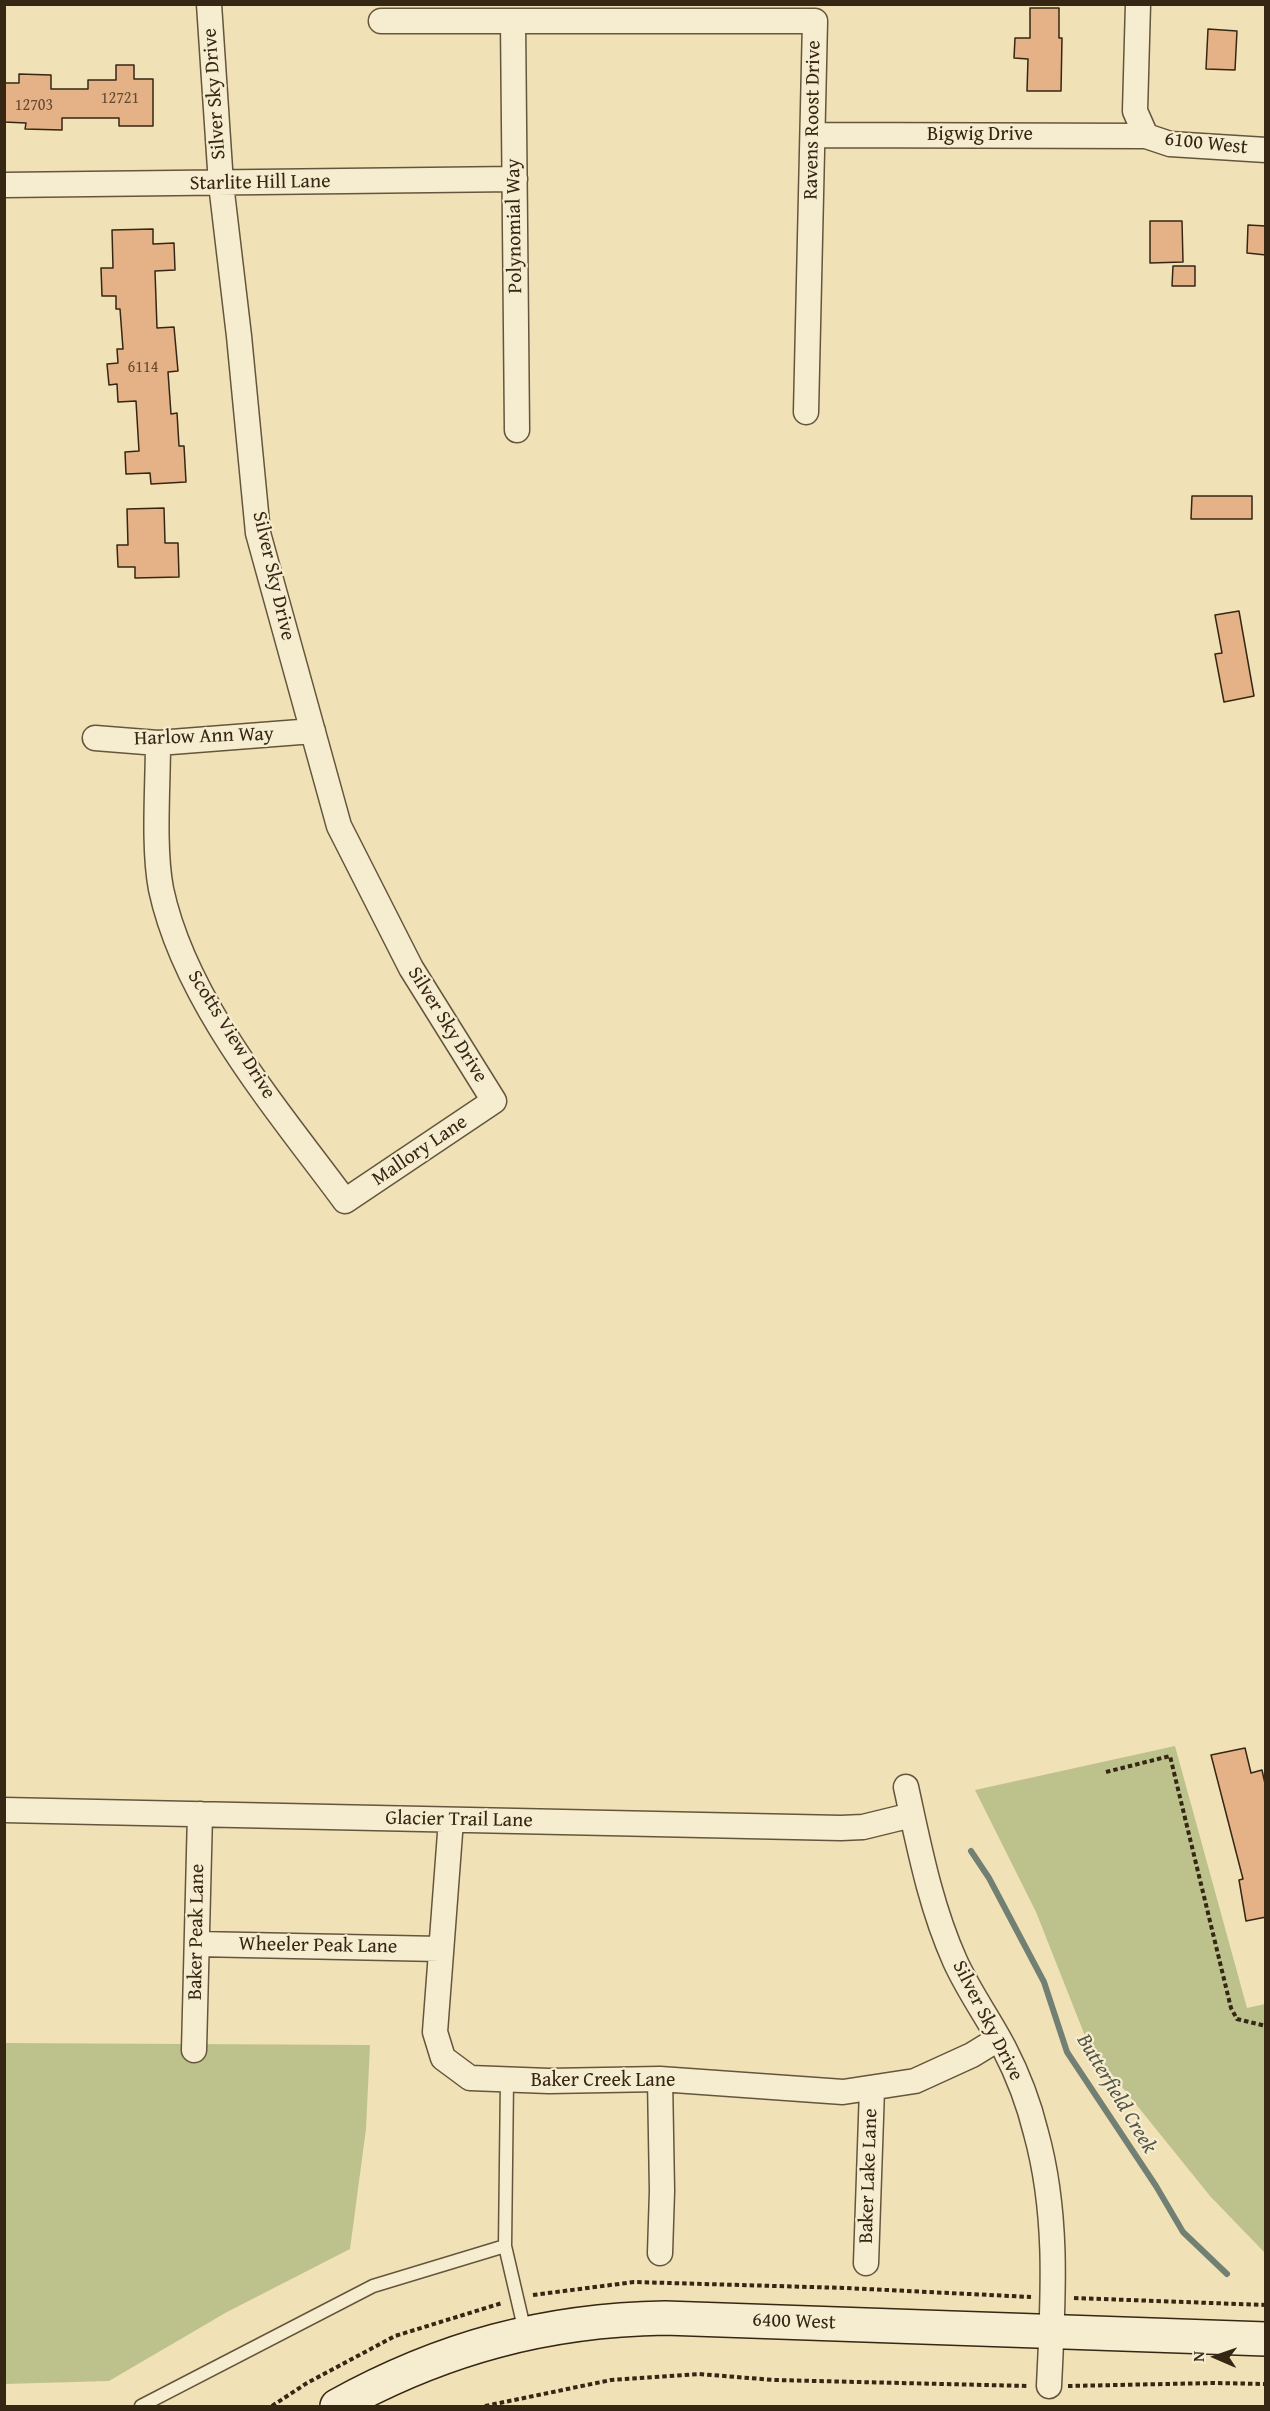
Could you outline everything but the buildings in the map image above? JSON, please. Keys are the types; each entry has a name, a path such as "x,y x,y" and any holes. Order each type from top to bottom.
{"street":[{"name":"Silver Sky Drive","path":"209,4 221,184 239,336 258,533 339,826 411,968 494,1101"},
{"path":"1138,4 1135,111 1146,136"},
{"path":"381,21 513,21"},
{"name":"Ravens Roost Drive","path":"513,21 815,21 806,412"},
{"name":"Polynomial Way","path":"513,21 517,430"},
{"name":"Bigwig Drive","path":"813,135 1146,136"},
{"name":"6100 West","path":"1146,136 1170,144 1266,150"},
{"name":"Starlite Hill Lane","path":"4,185 515,179"},
{"name":"Harlow Ann Way","path":"95,738 158,743 313,731"},
{"name":"Scotts View Drive","path":"158,743 158,846 161,887 176,942 195,983 251,1074 345,1201"},
{"name":"Mallory Lane","path":"345,1201 494,1101"},
{"name":"Silver Sky Drive","path":"906,1787 925,1875 945,1938 967,1986 998,2039 1026,2099 1045,2170 1053,2241 1049,2386"},
{"name":"Glacier Trail Lane","path":"4,1810 841,1828 870,1826 912,1815"},
{"name":"Baker Peak Lane","path":"194,2050 200,1814"},
{"name":"Baker Creek Lane","path":"451,1820 435,2032 443,2058 470,2078 507,2080 660,2079 843,2092 915,2081 972,2055 998,2039"},
{"name":"Wheeler Peak Lane","path":"196,1944 440,1949"},
{"path":"660,2079 662,2191 660,2253"},
{"name":"Baker Lake Lane","path":"866,2263 872,2089"},
{"name":"6400 West","path":"337,2406 403,2372 437,2358 525,2332 584,2322 665,2318 1266,2339"}],"lane":[{"path":"507,2080 505,2246 525,2332"},
{"path":"141,2406 373,2286 505,2246"}],"path":[{"path":"1106,1772 1170,1756 1231,2008 1237,2019 1266,2026"},
{"path":"485,2406 611,2380 699,2374 774,2380 1049,2386 1266,2384"}],"green space":[{"path":"1175,1746 1247,2008 1265,2004 1265,2253 1210,2196 1089,2046 1036,1912 975,1790"},
{"path":"4,2043 370,2045 366,2129 350,2249 227,2312 109,2381 5,2384"}],"waterway":[{"name":"Butterfield Creek","path":"971,1851 989,1878 1044,1982 1067,2052 1156,2186 1183,2232 1227,2274"}]}
